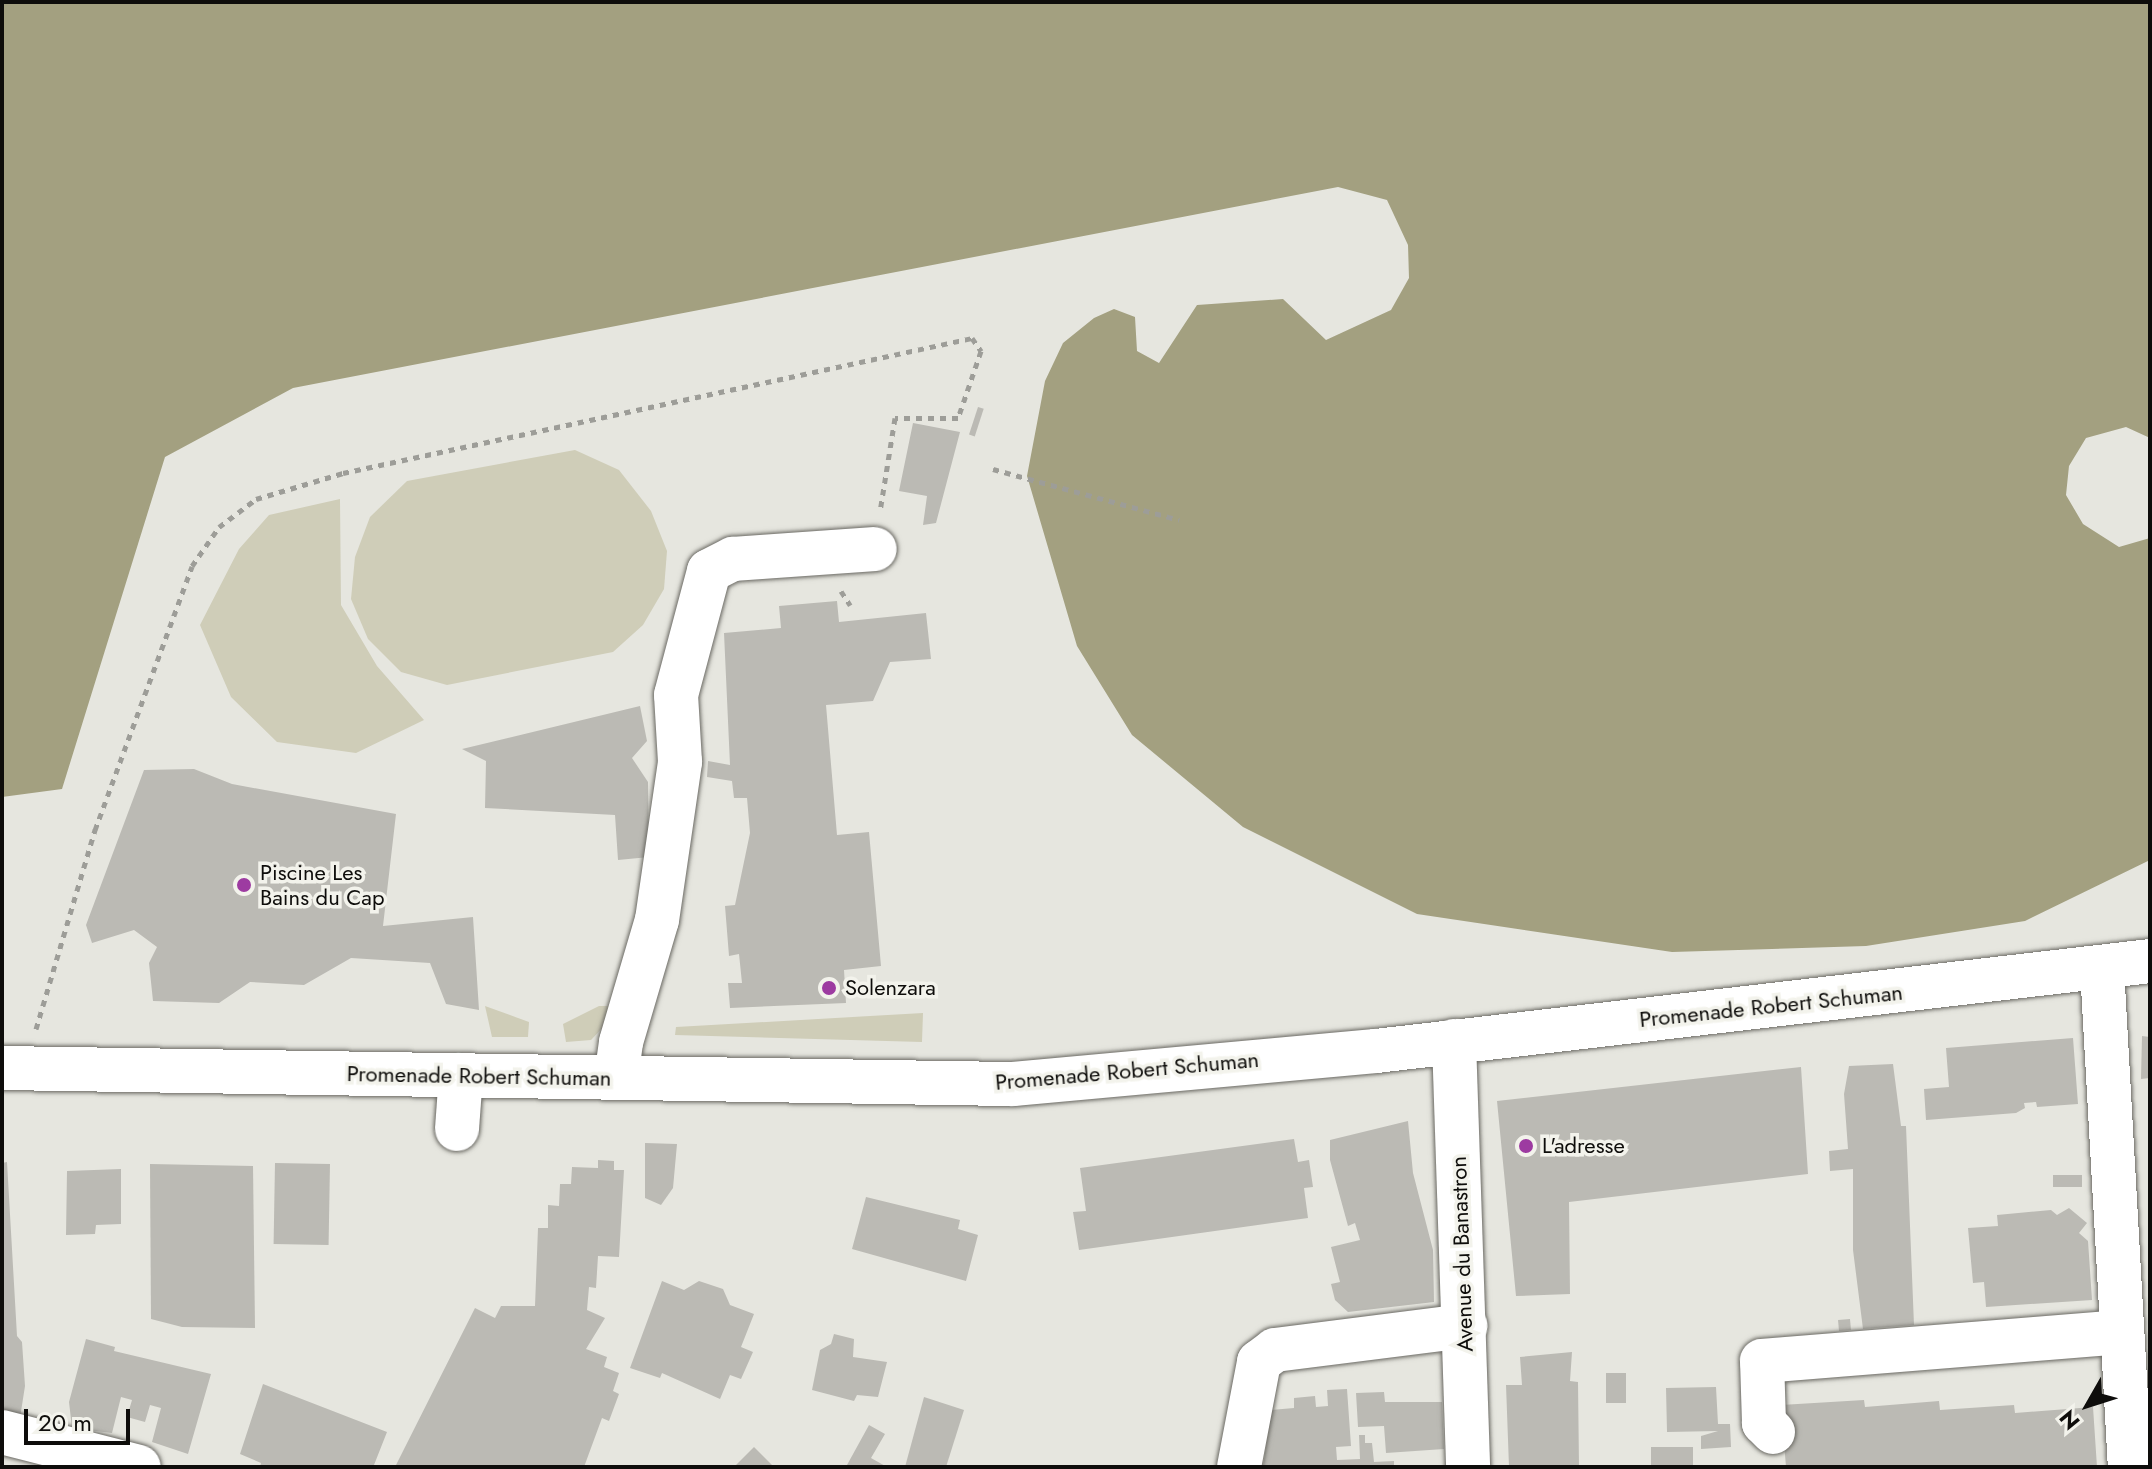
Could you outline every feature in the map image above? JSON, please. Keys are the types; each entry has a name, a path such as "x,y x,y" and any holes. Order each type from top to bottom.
{"main road":[{"path":"616,1078 621,1042 657,920 680,762 676,695 709,571 733,559 875,549"},
{"name":"Promenade Robert Schuman","path":"13,1050 461,1075 1013,1084 1454,1041 2150,961"},
{"path":"2102,968 2130,1467"},
{"name":"Avenue du Banastron","path":"1454,1041 1468,1467"},
{"path":"457,1129 461,1075"},
{"path":"1239,1467 1259,1362 1275,1350 1465,1326"},
{"path":"1773,1432 1764,1423 1762,1361 2122,1332"},
{"path":"8,1438 139,1467"}],"path":[{"path":"13,1050 35,1032 95,830 192,566 219,527 256,499 343,473 972,338 981,351 958,418 895,418 875,549"},
{"path":"993,469 1179,520"}],"shaded area":[{"path":"2,2 2150,2 2150,438 2126,427 2086,438 2069,466 2066,495 2083,524 2119,547 2150,538 2150,860 2025,921 1866,946 1672,952 1417,914 1243,827 1132,735 1077,646 1027,476 1045,381 1063,343 1094,318 1114,309 1135,317 1137,351 1159,363 1197,305 1283,299 1326,340 1391,310 1409,278 1408,245 1387,200 1338,187 293,388 165,457 62,789 2,797"},
{"path":"575,450 619,470 651,511 667,551 664,589 643,625 613,652 447,685 401,672 368,639 351,599 355,557 370,517 407,481"},
{"path":"340,499 341,605 377,666 424,720 356,753 277,742 231,697 200,625 239,549 269,515"},
{"path":"485,1006 529,1022 528,1037 492,1037"},
{"path":"599,1006 608,1006 605,1025 591,1040 566,1042 563,1024"},
{"path":"923,1013 922,1042 675,1035 676,1027"}],"building":[{"path":"978,407 984,409 975,436 969,435"},
{"path":"913,423 960,432 936,523 923,525 927,496 899,491"},
{"path":"837,601 839,622 926,613 931,659 890,662 873,701 826,705 837,835 869,832 881,966 844,970 846,1003 730,1008 728,983 742,983 739,954 729,956 725,906 735,905 750,833 747,798 734,798 732,781 707,777 708,761 730,765 724,633 781,628 779,606"},
{"path":"640,706 647,741 632,758 648,782 649,857 618,860 615,815 485,808 486,761 462,749"},
{"name":"Piscine Les Bains du Cap","path":"194,769 232,784 396,814 383,926 473,917 479,1010 446,1004 430,963 351,958 304,985 250,982 219,1003 153,1001 149,963 157,947 134,930 92,943 86,925 144,770"},
{"path":"2142,1036 2150,1037 2150,1078 2141,1079"},
{"path":"2073,1038 2078,1104 2037,1107 2036,1102 2024,1103 2025,1108 2016,1113 1926,1120 1924,1089 1949,1087 1946,1048"},
{"path":"1893,1064 1901,1126 1906,1126 1914,1325 1863,1329 1853,1250 1853,1169 1830,1171 1829,1151 1848,1149 1844,1094 1849,1066"},
{"path":"1801,1067 1808,1174 1569,1202 1570,1294 1516,1296 1497,1101"},
{"path":"1408,1121 1413,1173 1433,1250 1434,1302 1348,1312 1335,1300 1331,1284 1340,1282 1331,1247 1360,1240 1355,1223 1348,1226 1330,1160 1330,1140"},
{"path":"1294,1139 1298,1162 1309,1160 1313,1187 1304,1188 1308,1218 1079,1250 1073,1212 1086,1211 1080,1168"},
{"path":"645,1143 677,1144 673,1188 661,1205 645,1198"},
{"path":"598,1160 614,1161 614,1170 624,1170 619,1257 598,1256 596,1288 589,1287 587,1310 605,1318 586,1349 607,1357 604,1367 619,1373 613,1391 619,1394 609,1421 602,1418 584,1467 395,1467 475,1308 495,1318 501,1306 535,1306 538,1228 548,1228 548,1205 559,1206 560,1184 571,1184 572,1167 598,1168"},
{"path":"7,1162 17,1336 22,1342 25,1386 20,1418 2,1415 2,1163"},
{"path":"275,1163 330,1164 329,1245 274,1244"},
{"path":"150,1164 253,1166 255,1328 182,1327 151,1319"},
{"path":"121,1169 121,1224 96,1225 95,1234 66,1235 67,1171"},
{"path":"2053,1175 2082,1175 2082,1187 2053,1187"},
{"path":"866,1197 960,1220 958,1229 978,1235 966,1281 852,1249"},
{"path":"2069,1208 2087,1223 2079,1233 2088,1241 2092,1300 1986,1307 1984,1282 1973,1283 1968,1228 1998,1226 1997,1215 2051,1210 2057,1215"},
{"path":"662,1281 684,1290 699,1281 723,1289 730,1305 754,1314 741,1347 753,1352 741,1379 730,1375 720,1399 662,1373 660,1378 630,1368"},
{"path":"1850,1319 1851,1330 1839,1331 1838,1320"},
{"path":"834,1334 854,1339 853,1357 887,1362 878,1397 857,1395 854,1401 812,1390 820,1350 831,1344"},
{"path":"86,1339 115,1347 114,1351 211,1374 188,1454 152,1442 161,1408 150,1405 145,1422 127,1417 132,1400 121,1397 112,1433 72,1428 69,1402"},
{"path":"1572,1352 1570,1381 1578,1382 1579,1467 1509,1467 1506,1385 1522,1385 1520,1357"},
{"path":"1606,1373 1626,1373 1626,1403 1606,1403"},
{"path":"263,1384 387,1432 374,1465 260,1467 261,1463 240,1454"},
{"path":"1716,1387 1718,1424 1730,1424 1731,1447 1701,1449 1701,1436 1718,1431 1667,1432 1666,1388"},
{"path":"1347,1389 1351,1446 1336,1447 1337,1460 1360,1459 1359,1435 1365,1435 1365,1443 1372,1443 1374,1462 1394,1461 1394,1467 1263,1467 1271,1410 1294,1408 1294,1398 1315,1396 1316,1407 1328,1406 1327,1390"},
{"path":"1384,1392 1385,1402 1442,1402 1444,1449 1386,1453 1384,1426 1358,1427 1356,1393"},
{"path":"924,1397 964,1410 946,1467 905,1467"},
{"path":"1864,1400 1865,1407 1939,1401 1940,1410 2014,1405 2015,1413 2093,1407 2097,1467 1786,1467 1781,1405"},
{"path":"869,1425 885,1434 871,1458 887,1467 851,1467 847,1465"},
{"path":"754,1447 774,1467 734,1467"},
{"path":"1651,1447 1693,1447 1693,1467 1651,1467"}],"place":[{"name":"Piscine Les Bains du Cap","path":"244,885"},
{"name":"Solenzara","path":"829,988"},
{"name":"L'adresse","path":"1526,1146"}]}
